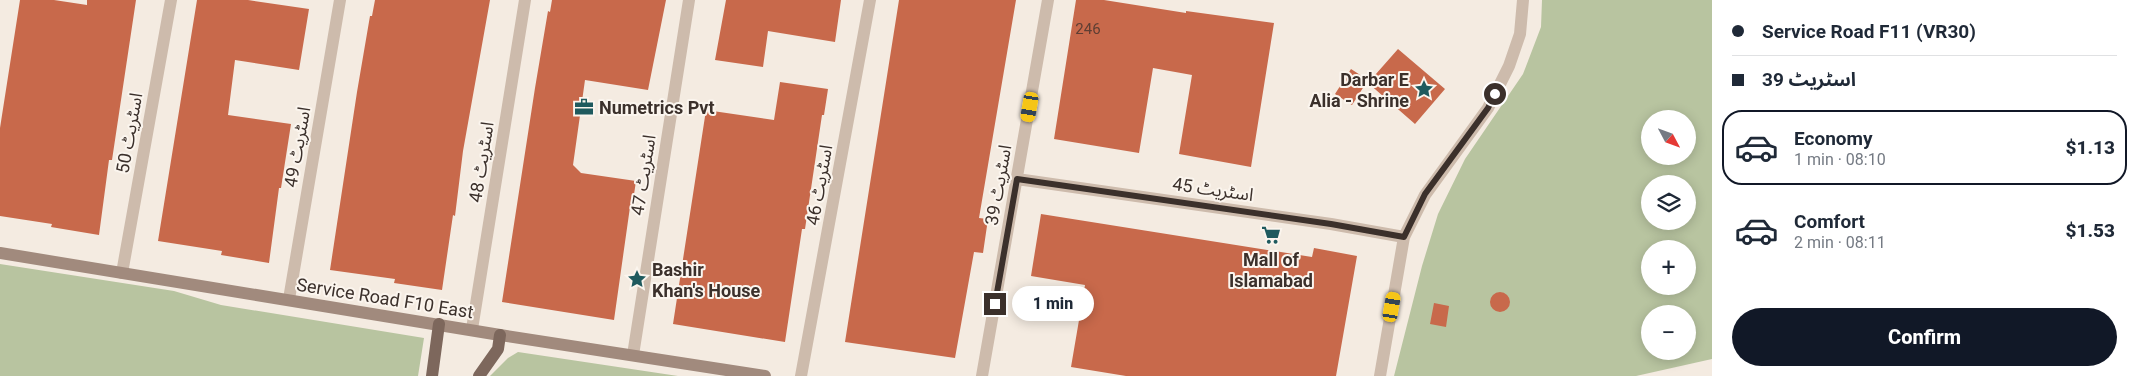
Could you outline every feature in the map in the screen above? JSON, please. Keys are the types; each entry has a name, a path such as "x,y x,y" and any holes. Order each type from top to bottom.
{"main road":[{"path":"432,376 439,324"},
{"path":"479,376 498,349 500,335"}],"street":[{"name":"اسٹریٹ 50","path":"122,273 171,0"},
{"name":"اسٹریٹ 49","path":"289,300 340,0"},
{"name":"اسٹریٹ 48","path":"472,329 525,0"},
{"name":"اسٹریٹ 47","path":"633,355 689,0"},
{"name":"اسٹریٹ 46","path":"801,376 870,0"},
{"name":"اسٹریٹ 39","path":"982,376 1048,0"},
{"path":"1380,376 1404,237 1425,194 1488,108 1508,66 1520,34 1523,0"},
{"name":"اسٹریٹ 45","path":"1017,179 1331,224 1404,237"},
{"name":"Service Road F10 East","path":"0,253 500,335 765,376"}],"green space":[{"path":"1542,0 1712,0 1712,359 1636,376 1394,376 1422,266 1438,214 1465,159 1523,74 1541,27"},
{"path":"0,264 174,291 221,305 424,338 418,376 0,376"},
{"path":"518,352 678,376 490,376 508,358"}],"building":[{"path":"20,0 54,0 87,5 87,0 136,0 112,160 109,160 99,235 51,227 52,224 0,216 0,128"},
{"path":"197,0 248,0 309,9 299,70 235,60 228,115 291,124 281,188 279,188 269,263 221,255 222,251 158,241"},
{"path":"375,0 490,0 463,151 455,216 453,215 442,290 394,283 395,279 330,270 357,92 370,16 372,16"},
{"path":"552,0 666,0 648,90 585,80 573,165 581,173 636,181 632,208 630,207 614,320 502,302 535,88 548,11 550,12"},
{"path":"726,0 841,0 835,42 768,31 763,67 715,60"},
{"path":"899,0 1016,0 979,218 988,219 983,253 974,252 955,358 845,342"},
{"path":"1076,0 1104,0 1186,13 1186,11 1274,23 1251,167 1179,154 1192,75 1153,68 1139,153 1054,139"},
{"path":"1398,49 1445,89 1415,124 1368,83"},
{"path":"1351,69 1368,80 1352,105 1335,94"},
{"path":"780,82 828,89 824,115 822,115 805,229 802,229 785,342 673,324 706,110 774,120"},
{"path":"1041,214 1312,257 1314,248 1357,256 1336,376 1126,376 1071,367 1085,285 1031,276"},
{"path":"1496,292 1504,292 1510,298 1510,306 1504,312 1496,312 1490,306 1490,298"},
{"path":"1434,303 1449,306 1446,327 1430,324"}],"place":[{"name":"Darbar E Alia - Shrine","path":"1424,89"},
{"name":"Numetrics Pvt","path":"584,107"},
{"name":"Mall of Islamabad","path":"1271,235"},
{"name":"Bashir Khan's House","path":"637,279"}],"route":[{"path":"995,304 1017,179 1331,224 1404,237 1425,194 1488,108 1495,94"}]}
